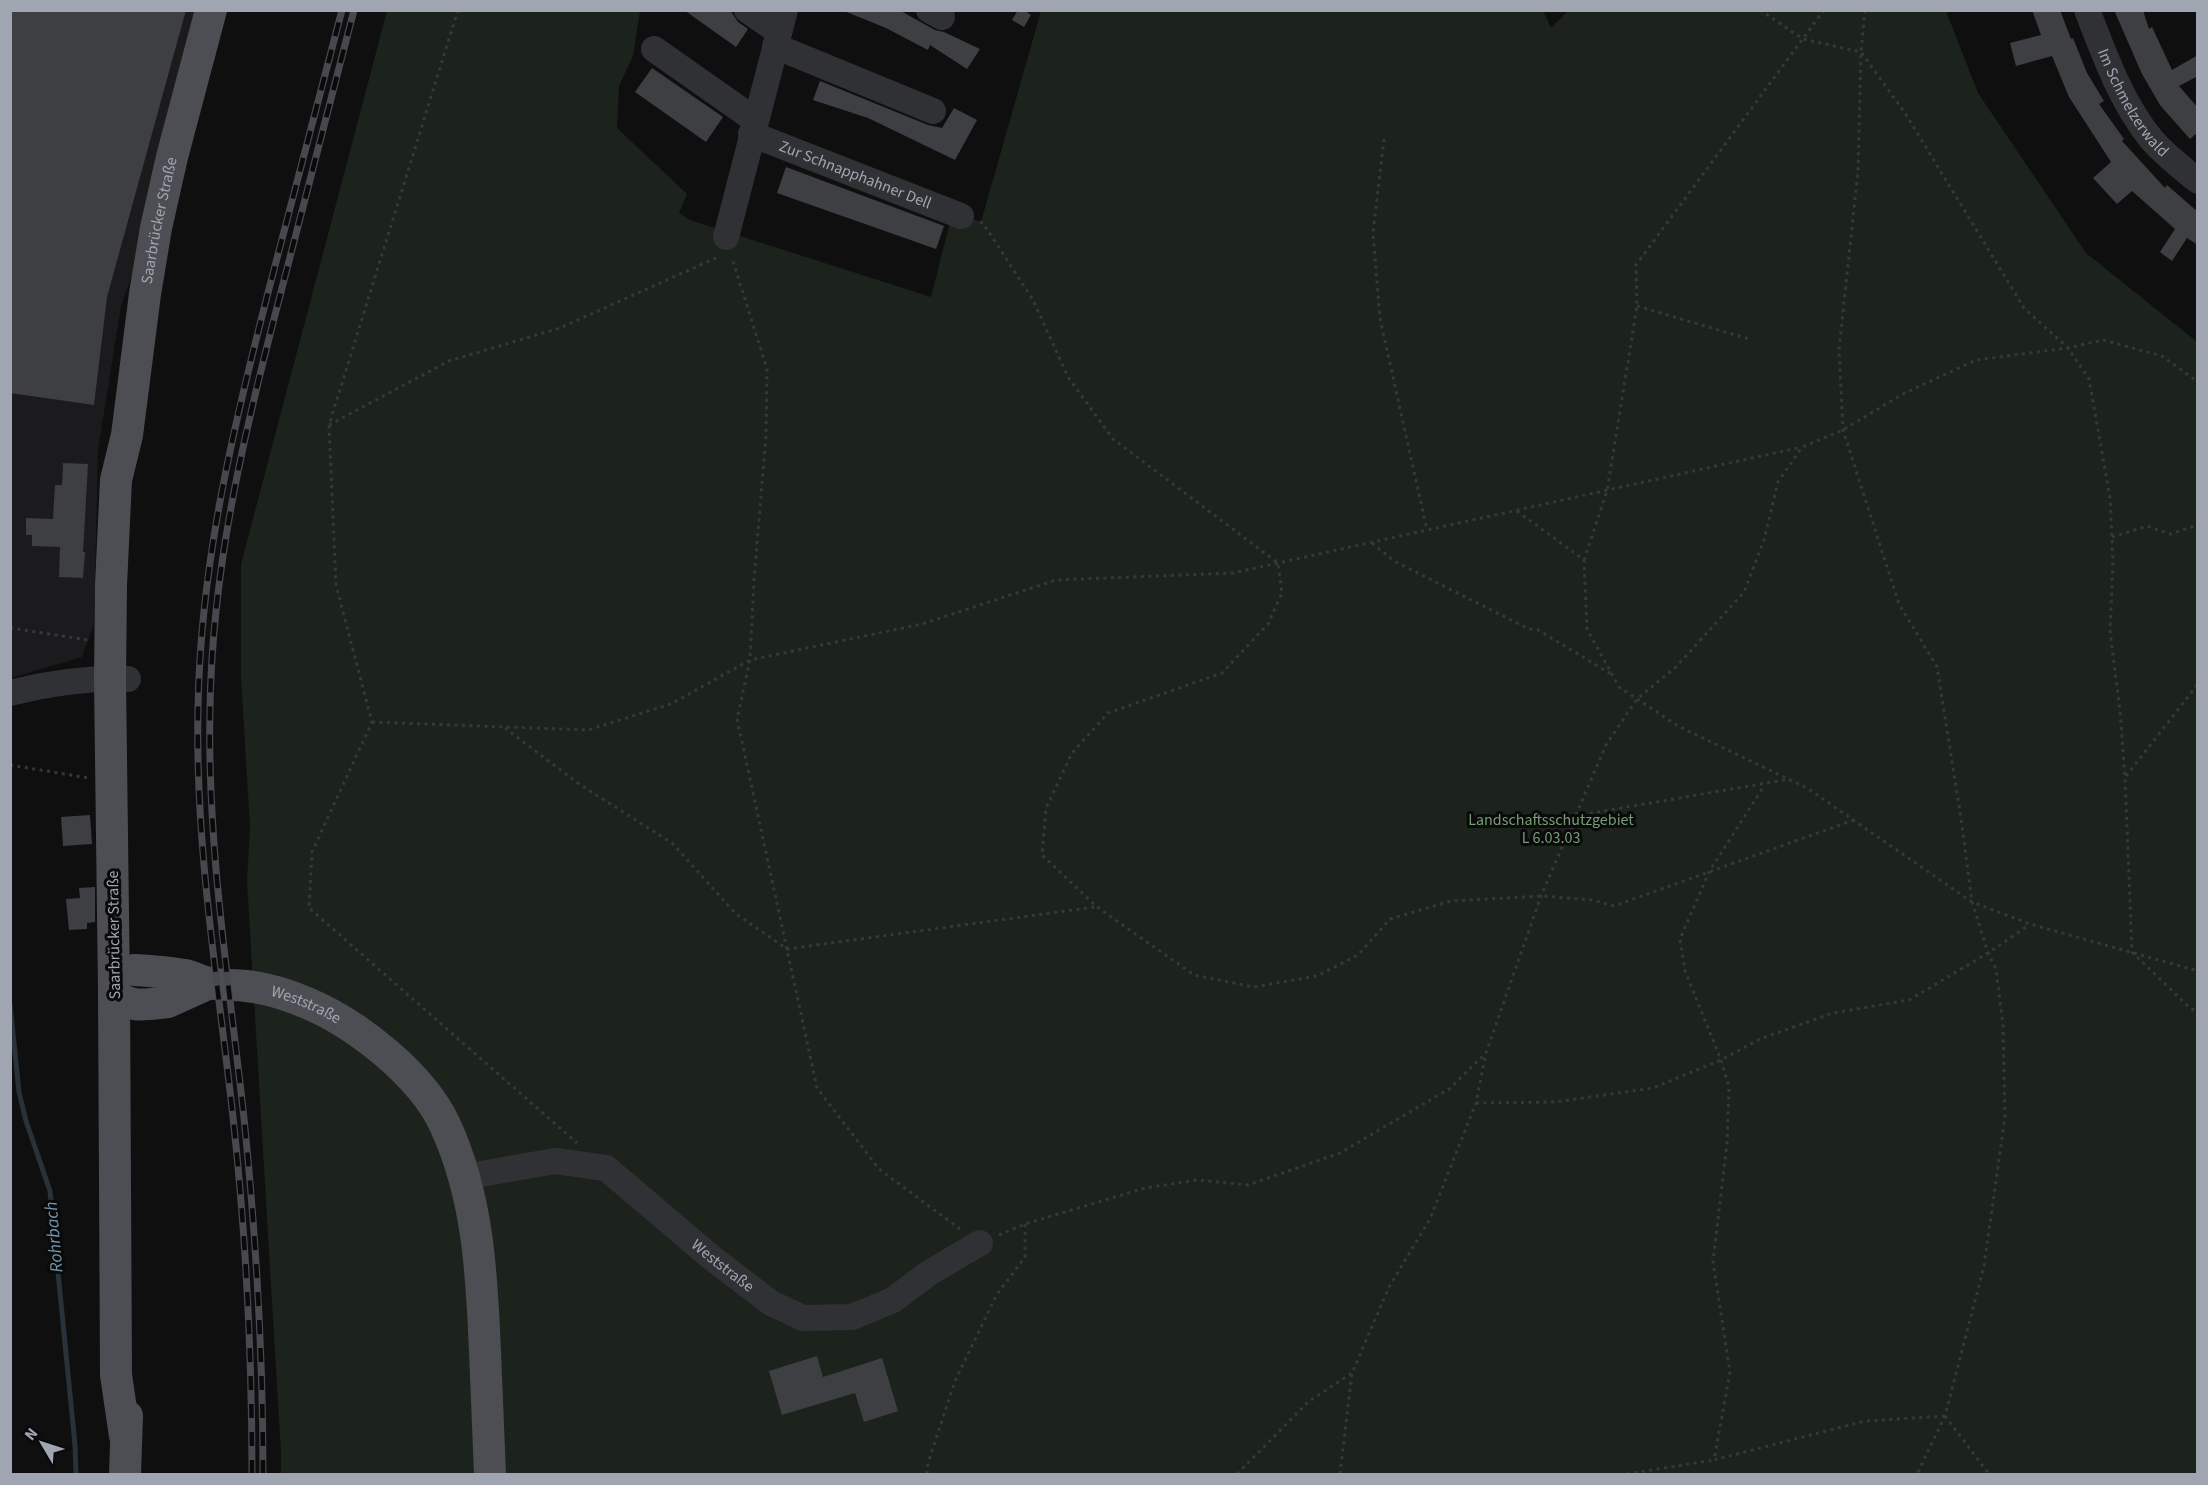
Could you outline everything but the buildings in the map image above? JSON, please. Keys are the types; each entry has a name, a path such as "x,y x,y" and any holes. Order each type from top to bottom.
{"main road":[{"name":"Saarbrücker Straße","path":"125,1474 124,1436 131,1376 128,989 119,679 110,644 116,480 127,435 142,314 156,228 172,157 211,10"},
{"name":"Saarbrücker Straße","path":"127,435 132,481 128,585 111,781 128,989"},
{"name":"Weststraße","path":"128,989 186,975 210,983 248,986 279,993 341,1020 369,1038 393,1059 424,1092 444,1122 464,1178 478,1242 483,1282 490,1474"}],"street":[{"path":"747,10 933,111"},
{"name":"Im Schmelzerwald","path":"2087,10 2114,78 2133,113 2153,141 2198,181"},
{"path":"728,244 753,127 780,29"},
{"name":"Zur Schnapphahner Dell","path":"654,49 753,127 961,216"},
{"path":"10,693 62,683 119,679"},
{"name":"Weststraße","path":"464,1178 555,1161 606,1168 771,1303 803,1318 852,1317 893,1300 929,1272 980,1243"}],"path":[{"path":"458,10 329,425 336,585 372,722 312,852 309,908 579,1144"},
{"path":"1760,10 1803,39 1861,51 1905,113 2024,308 2068,348 2089,379 2110,498 2113,561 2109,631 2120,711 2125,777 2132,952 2190,1008 2198,1012"},
{"path":"1824,10 1636,265 1637,306 1607,490 1584,560 1587,629 1619,687 1678,726 1807,788 1972,902 2030,924 2198,971"},
{"path":"1864,10 1858,171 1839,350 1843,430 1899,604 1937,667 1972,902 1995,969 2003,1025 2005,1117 1984,1266 1946,1416 1917,1474"},
{"path":"1384,139 1372,233 1380,319 1427,530"},
{"path":"961,216 983,223 1033,300 1068,377 1113,439 1278,563 1282,593 1268,624 1222,673 1108,713 1072,753 1046,808 1042,855 1097,907 1194,975 1253,987 1317,976 1358,955 1390,919 1451,902 1541,896 1593,900 1614,906 1854,820"},
{"path":"329,425 449,361 560,328 728,244 766,369 766,435 750,660 737,719 817,1088 879,1169 980,1243 1025,1224 1145,1188 1197,1180 1248,1185 1340,1153 1449,1089 1486,1053"},
{"path":"1637,306 1749,339"},
{"path":"372,722 588,730 671,704 750,660 922,624 1056,580 1233,573 1802,447 1843,430 1903,394 1976,360 2068,348 2103,340 2162,356 2198,382"},
{"path":"1340,1474 1352,1372 1389,1287 1430,1220 1476,1103 1486,1053 1541,896 1606,745 1637,699 1676,667 1744,592 1764,540 1778,482 1802,447"},
{"path":"1517,511 1584,560"},
{"path":"2112,537 2147,526 2170,534 2198,525"},
{"path":"1372,543 1394,561 1528,629 1538,630 1612,675"},
{"path":"10,628 110,644"},
{"path":"2125,777 2198,684"},
{"path":"504,727 579,784 672,843 736,914 787,949 1097,907"},
{"path":"10,765 111,781"},
{"path":"1575,816 1790,779"},
{"path":"1714,1460 1730,1372 1713,1262 1727,1143 1728,1087 1721,1060 1685,970 1680,939 1710,872 1762,789"},
{"path":"1476,1103 1555,1102 1653,1088 1721,1060 1760,1039 1833,1013 1909,1000 1988,953 2030,924"},
{"path":"927,1474 928,1463 955,1380 996,1296 1025,1257 1025,1224"},
{"path":"1238,1474 1308,1402 1352,1372"},
{"path":"1627,1474 1714,1460 1865,1421 1946,1416"},
{"path":"1946,1416 1989,1474"}],"shaded area":[{"path":"11,11 212,11 175,155 121,306 98,450 94,624 82,657 11,678"}],"green space":[{"name":"Landschaftsschutzgebiet L 6.03.03","path":"1543,10 1551,28 1569,10 1946,11 1978,93 2086,253 2197,342 2197,1474 281,1474 247,881 250,827 241,677 241,564 387,11 640,11 633,56 619,86 617,128 687,194 679,213 690,220 931,297 953,211 981,222 1041,11"}],"waterway":[{"name":"Rohrbach","path":"10,1004 19,1092 26,1121 50,1191 76,1474"}],"railway":[{"path":"252,1474 245,1251 200,812 198,760 200,655 212,548 232,442 342,10"},
{"path":"263,1474 260,1340 252,1207 215,863 210,760 212,656 224,550 243,446 354,10"}]}
